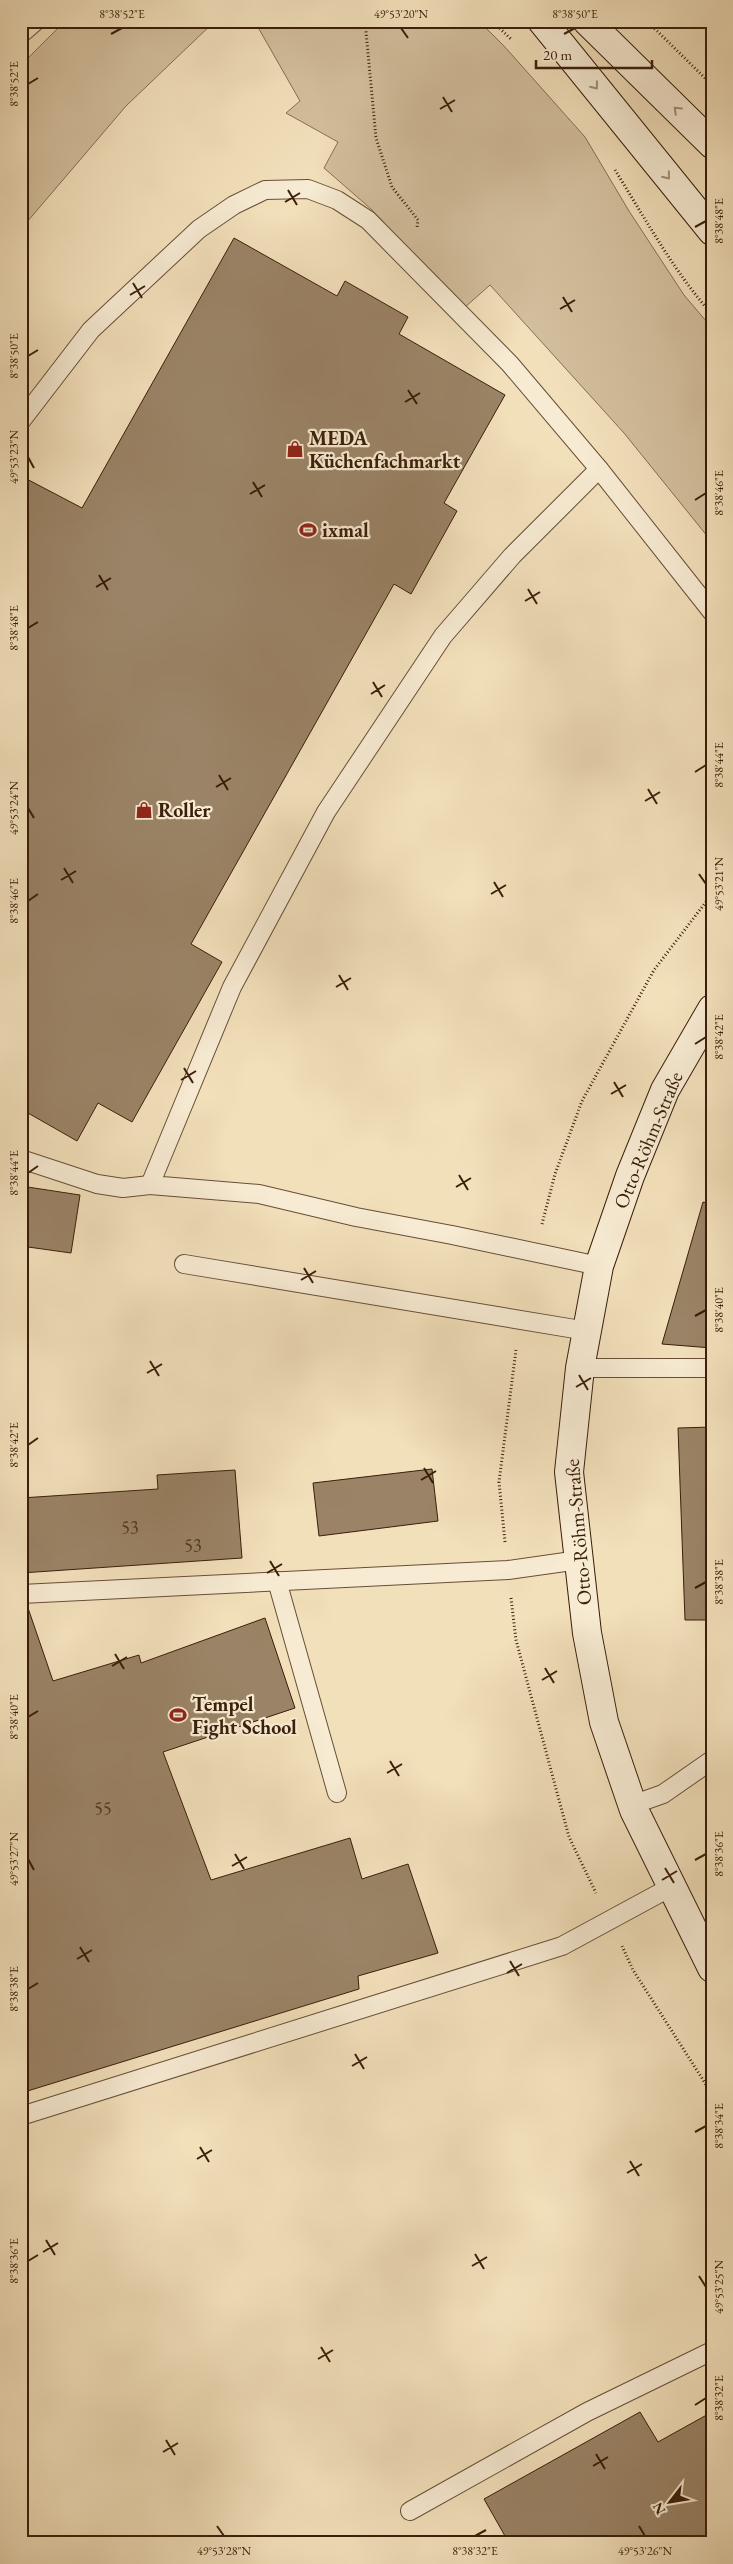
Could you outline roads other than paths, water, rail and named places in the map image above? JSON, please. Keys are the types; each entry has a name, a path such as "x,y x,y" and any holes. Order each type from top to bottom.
{"street":[{"path":"542,21 712,231"},
{"path":"587,21 712,144"},
{"name":"Otto-Röhm-Straße","path":"712,1009 664,1090 630,1176 599,1266 580,1368 569,1472 587,1633 604,1722 632,1805 712,1968"}],"lane":[{"path":"21,34 36,21"},
{"path":"21,421 91,330 199,229 234,204 265,190 308,188 338,200 368,220 510,364 599,469 712,612"},
{"path":"150,1184 232,987 326,812 443,636 512,556 599,469"},
{"path":"21,1159 97,1184 124,1188 150,1184 259,1194 356,1217 599,1266"},
{"path":"184,1264 587,1331"},
{"path":"580,1368 712,1368"},
{"path":"21,1594 508,1570 579,1560"},
{"path":"277,1581 337,1793"},
{"path":"632,1805 663,1794 712,1760"},
{"path":"21,2116 562,1946 671,1887"},
{"path":"410,2511 587,2412 712,2351"}],"place":[{"name":"MEDA Küchenfachmarkt","path":"295,449"},
{"name":"ixmal","path":"308,530"},
{"name":"Roller","path":"144,810"},
{"name":"Tempel Fight School","path":"178,1715"}]}
